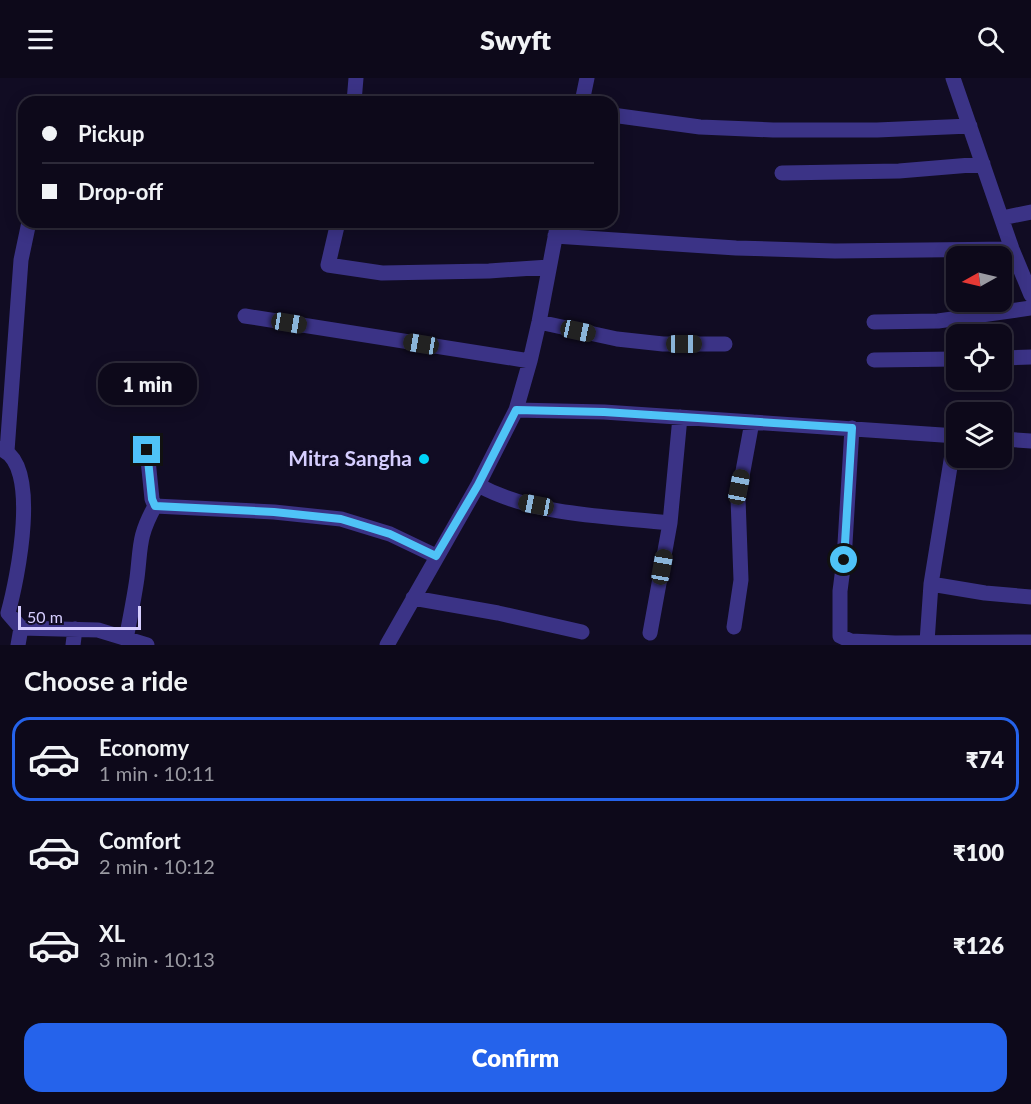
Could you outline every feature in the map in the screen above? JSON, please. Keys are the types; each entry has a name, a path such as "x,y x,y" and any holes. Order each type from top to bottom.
{"street":[{"path":"354,96 356,78"},
{"path":"583,96 587,78"},
{"path":"953,78 1011,246"},
{"path":"618,116 700,127 762,129 877,130 970,126"},
{"path":"782,173 899,171 983,164"},
{"path":"1002,218 1031,212"},
{"path":"28,228 21,260 4,450 14,460 22,479 21,554 8,613 21,628 98,630 147,645"},
{"path":"337,228 328,265 382,273 489,271 549,267"},
{"path":"387,645 478,485 516,410 539,322 556,229 736,248 946,249"},
{"path":"1012,249 1031,295"},
{"path":"874,322 938,321 1031,308"},
{"path":"245,316 530,361"},
{"path":"539,322 617,339 663,344 725,344"},
{"path":"1012,358 1031,357"},
{"path":"874,360 946,359"},
{"path":"516,410 604,412 946,435"},
{"path":"650,633 670,523 680,417"},
{"path":"734,627 741,580 738,498 752,422"},
{"path":"852,428 840,591 840,636 851,641 895,643 1031,642"},
{"path":"1012,440 1031,441"},
{"path":"147,450 152,499 155,506"},
{"path":"927,642 931,584 951,468"},
{"path":"478,485 516,501 574,512 670,523"},
{"path":"155,506 274,512 341,519 390,534 436,556"},
{"path":"126,639 137,577 139,547 144,525 155,506"},
{"path":"931,584 986,593 1031,597"},
{"path":"413,598 498,613 582,632"},
{"path":"18,645 21,628"},
{"path":"73,645 75,629"}],"place":[{"name":"Mitra Sangha","path":"424,459"}],"route":[{"path":"147,450 152,499 155,506 274,512 341,519 390,534 436,556 478,485 516,410 604,412 852,428 844,560"}]}
